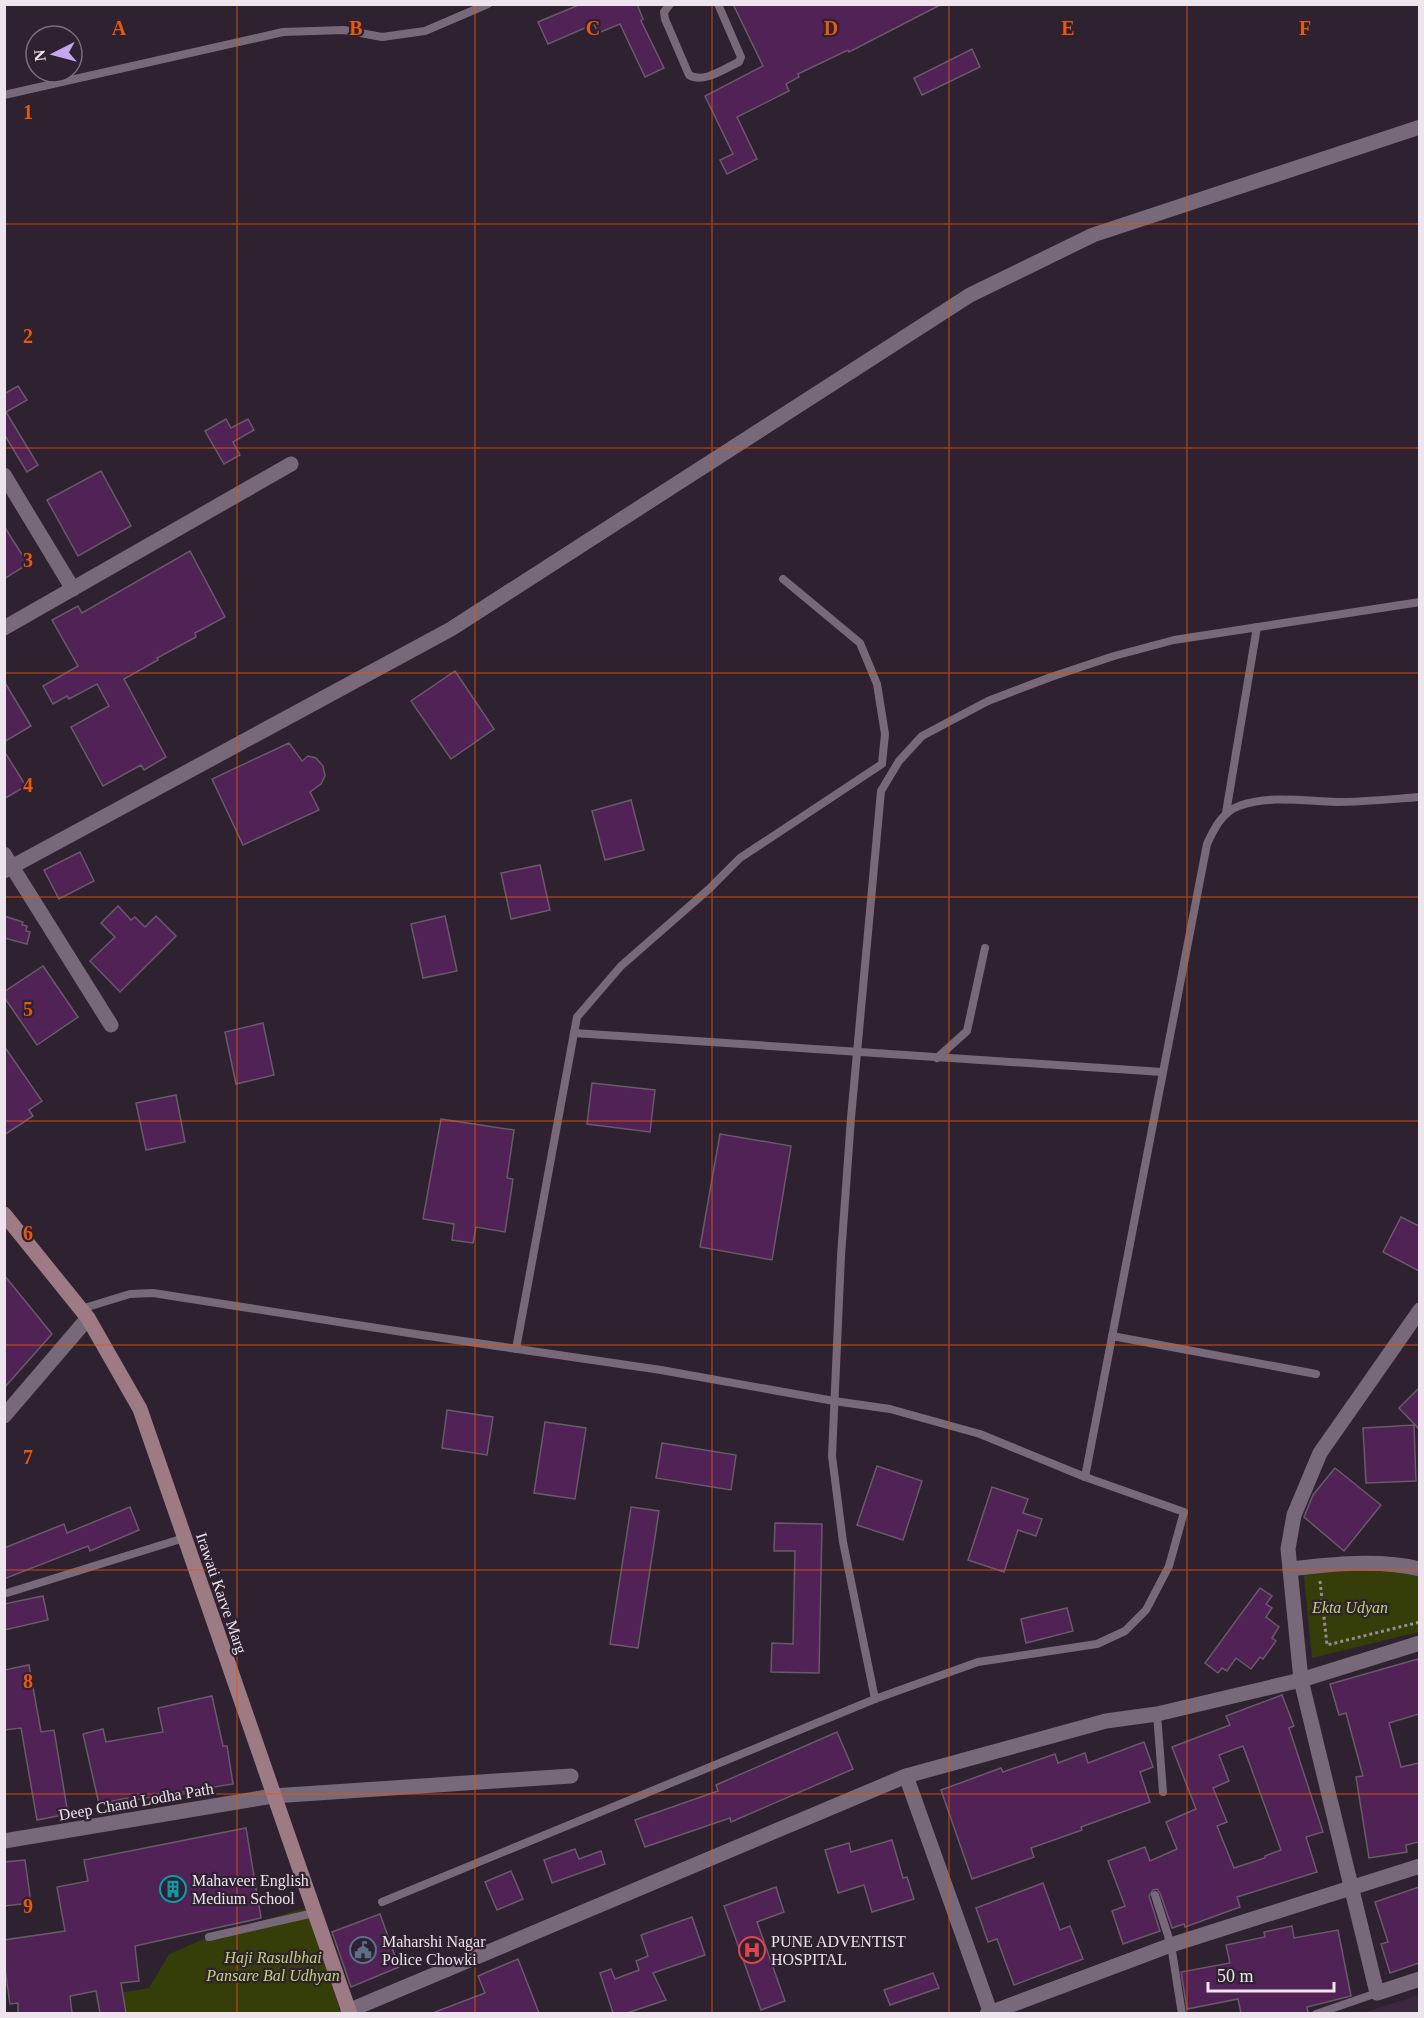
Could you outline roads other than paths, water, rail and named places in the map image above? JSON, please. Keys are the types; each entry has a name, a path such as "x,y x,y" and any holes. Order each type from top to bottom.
{"main road":[{"name":"Irawati Karve Marg","path":"4,1214 85,1314 140,1409 349,2012"}],"street":[{"path":"111,1025 7,864 451,629 970,295 1093,235 1419,127"},
{"path":"4,628 291,464"},
{"path":"4,474 73,589"},
{"path":"1419,1310 1320,1453 1294,1515 1288,1549 1301,1680 1377,1993 1419,1978"},
{"path":"4,1416 85,1314"},
{"path":"1290,1569 1361,1564 1407,1566 1419,1569"},
{"path":"349,2012 906,1776 1106,1721 1157,1714 1301,1680 1419,1643"},
{"name":"Deep Chand Lodha Path","path":"4,1841 273,1796 571,1776"},
{"path":"906,1776 990,2013 1171,1945 1419,1866"}],"lane":[{"path":"4,95 283,32 344,30 382,37 425,31 488,4"},
{"path":"670,4 664,12 664,19 689,75 696,79 739,62 741,57 718,4"},
{"path":"516,1349 577,1017 621,966 740,858 882,764 885,734 877,684 860,643 783,579"},
{"path":"876,1698 843,1542 832,1456 840,1256 856,1053 881,791 899,761 922,736 988,701 1072,670 1174,640 1419,602"},
{"path":"1226,813 1257,627"},
{"path":"1085,1477 1207,844 1215,827 1226,813 1239,806 1262,800 1339,802 1419,797"},
{"path":"937,1058 967,1031 985,948"},
{"path":"574,1033 1162,1072"},
{"path":"85,1314 130,1294 153,1293 661,1370 890,1409 980,1434 1085,1477 1184,1512 1169,1566 1146,1610 1125,1631 1097,1644 978,1662 876,1698 382,1902"},
{"path":"1112,1336 1316,1374"},
{"path":"7,1593 184,1538"},
{"path":"1157,1714 1163,1792"},
{"path":"1155,1895 1171,1945 1182,2013"},
{"path":"209,1937 314,1912"},
{"path":"1316,2013 1377,1993"}],"place":[{"name":"Mahaveer English Medium School","path":"173,1889"},
{"name":"Maharshi Nagar Police Chowki","path":"363,1950"},
{"name":"PUNE ADVENTIST HOSPITAL","path":"752,1950"}],"park label":[{"name":"Ekta Udyan","path":"1350,1607"},
{"name":"Haji Rasulbhai Pansare Bal Udhyan","path":"273,1966"}]}
